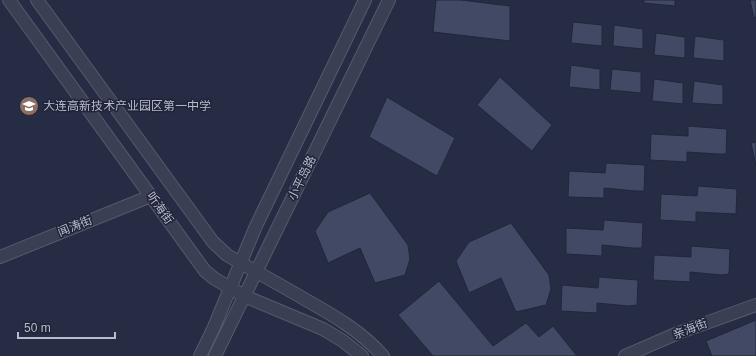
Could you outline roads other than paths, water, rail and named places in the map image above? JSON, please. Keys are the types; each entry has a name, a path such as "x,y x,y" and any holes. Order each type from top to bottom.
{"street":[{"name":"听海街","path":"9,0 205,271 215,279 244,296 323,329 362,356"},
{"name":"听海街","path":"37,0 213,242 241,263 335,316 359,334 383,356"},
{"name":"小平岛路","path":"200,356 214,327 256,226 365,0"},
{"name":"小平岛路","path":"215,356 389,0"},
{"path":"292,152 310,161"},
{"name":"闻涛街","path":"0,257 151,196"},
{"name":"亲海街","path":"624,356 678,333 756,305"}],"place":[{"name":"大连高新技术产业园区第一中学","path":"29,106"}]}
